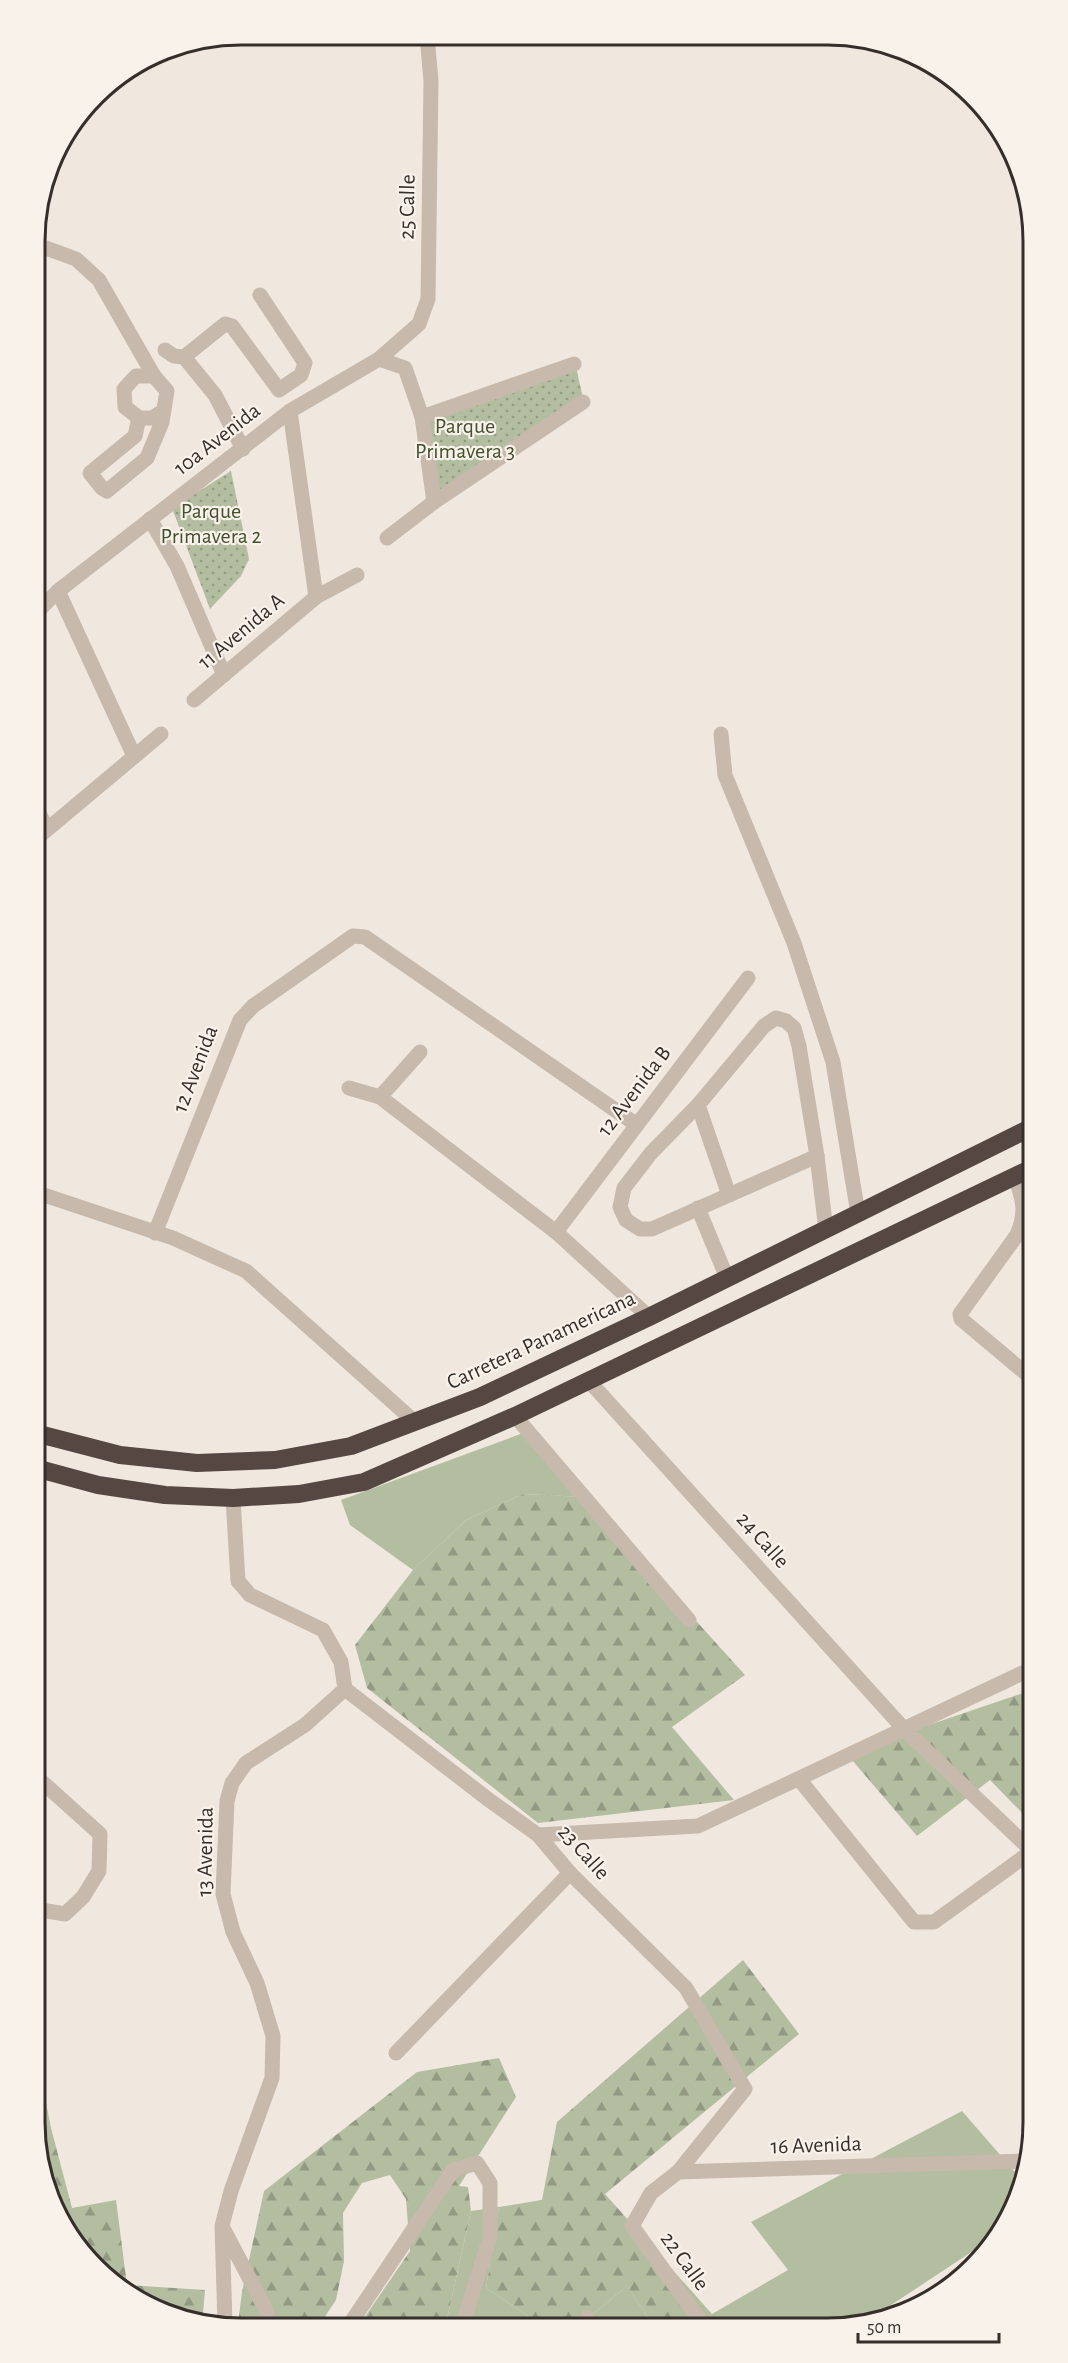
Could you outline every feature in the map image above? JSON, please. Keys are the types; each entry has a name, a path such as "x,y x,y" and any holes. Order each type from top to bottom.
{"highway":[{"name":"Carretera Panamericana","path":"45,1436 120,1455 208,1462 275,1460 351,1446 480,1397 649,1317 1023,1132"},
{"path":"45,1471 98,1485 165,1495 233,1498 299,1494 364,1482 515,1416 1022,1173"}],"street":[{"name":"25 Calle","path":"379,359 419,324 428,299 431,81 428,45"},
{"path":"45,248 76,260 99,280 154,376 167,391 156,440 147,458 108,491 102,488 90,473 135,436 139,418"},
{"path":"165,350 174,356 184,357 225,324 232,326 279,390 301,375 305,363 260,295"},
{"path":"184,357 215,395 243,449"},
{"name":"10a Avenida","path":"45,604 58,591 290,411 379,359"},
{"path":"379,359 405,368 422,417 434,502"},
{"path":"422,417 574,364"},
{"path":"154,376 136,376 124,389 125,407 139,418 152,418 163,411"},
{"path":"387,538 434,502 583,402"},
{"path":"290,411 316,597"},
{"path":"150,519 177,566 224,675"},
{"name":"11 Avenida A","path":"194,700 316,597 357,575"},
{"path":"58,591 134,756"},
{"path":"45,830 161,734"},
{"path":"721,734 725,776 794,943 832,1062 858,1214"},
{"name":"12 Avenida","path":"155,1233 240,1020 253,1006 353,936 365,937 637,1125"},
{"name":"12 Avenida B","path":"556,1232 748,978"},
{"path":"818,1156 652,1229 640,1229 626,1220 620,1207 624,1188 651,1153 699,1105 764,1026 776,1018 786,1021 794,1028 799,1046 818,1156 826,1230"},
{"path":"381,1097 420,1052"},
{"path":"349,1088 381,1097 556,1232 649,1317"},
{"path":"699,1105 729,1195"},
{"path":"1022,1173 1023,1191"},
{"path":"45,1195 173,1238 246,1271 415,1422"},
{"path":"698,1208 727,1278"},
{"path":"1023,1220 1017,1235 962,1310 961,1319 1023,1371"},
{"name":"24 Calle","path":"589,1381 905,1730 1023,1842"},
{"path":"515,1416 689,1620"},
{"path":"233,1498 238,1581 250,1594 323,1630 341,1662 345,1689"},
{"path":"538,1835 698,1826 1023,1673"},
{"name":"23 Calle","path":"345,1689 538,1835 570,1873 686,1988 745,2089 678,2172"},
{"name":"13 Avenida","path":"225,2317 222,2226 231,2191 272,2078 273,2036 257,1983 233,1932 224,1894 227,1801 232,1783 246,1763 305,1725 345,1689"},
{"name":"24 Calle","path":"799,1779 914,1922 934,1923 1023,1858"},
{"path":"45,1784 100,1834 99,1871 83,1898 65,1914 45,1911"},
{"path":"396,2053 570,1873"},
{"name":"16 Avenida","path":"678,2172 1019,2161"},
{"path":"354,2318 453,2170 477,2163 490,2183 490,2237 465,2318"},
{"name":"22 Calle","path":"678,2172 651,2193 632,2226 698,2318"},
{"path":"222,2226 267,2312 268,2318"}],"green space":[{"name":"Parque Primavera 3","path":"576,367 583,398 437,493 427,419"},
{"name":"Parque Primavera 2","path":"231,471 249,559 241,576 210,609 172,508"},
{"path":"526,1432 584,1497 523,1494 466,1520 413,1570 350,1525 341,1500"},
{"path":"523,1494 584,1497 745,1675 672,1727 734,1800 538,1823 367,1688 355,1645 413,1570 466,1520"},
{"path":"1023,1693 1023,1814 990,1780 917,1836 846,1753"},
{"path":"743,1960 799,2034 605,2194 712,2314 709,2318 648,2318 627,2286 588,2318 531,2318 486,2288 499,2207 542,2200 557,2122"},
{"path":"499,2058 516,2097 459,2186 468,2187 471,2211 447,2318 364,2318 410,2251 406,2199 390,2175 362,2183 343,2213 344,2261 336,2300 324,2318 239,2318 242,2292 264,2191 417,2072"},
{"path":"45,2097 72,2208 116,2200 126,2281 102,2261 85,2241 60,2197 47,2148"},
{"path":"962,2111 1016,2171 997,2220 975,2249 886,2308 853,2316 709,2318 712,2314 788,2270 751,2222"},
{"path":"499,2207 486,2288 531,2318 447,2318 471,2211"},
{"path":"133,2285 205,2290 203,2314 178,2308 154,2298"},
{"path":"627,2286 648,2318 588,2318"}]}
